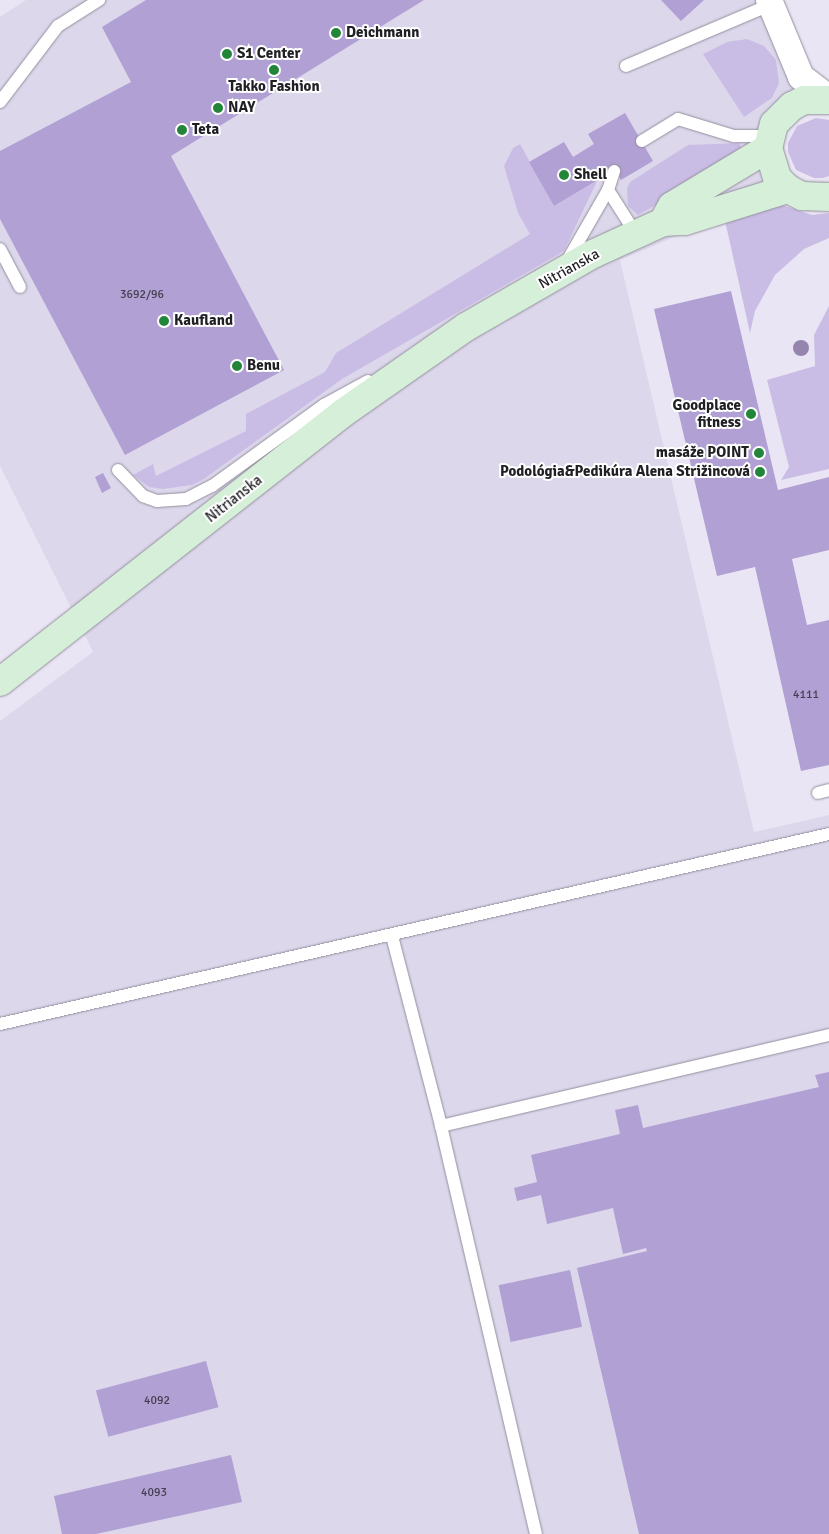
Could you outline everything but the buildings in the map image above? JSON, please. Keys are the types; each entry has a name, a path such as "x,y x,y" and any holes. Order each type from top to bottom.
{"main road":[{"path":"792,106 804,100 829,99"},
{"name":"Nitrianska","path":"663,222 672,206 768,142 778,119 792,106"},
{"path":"768,142 777,178 788,189 802,196 829,197"},
{"name":"Nitrianska","path":"0,682 343,413 427,352 562,272 636,234 663,222 685,221 788,189"}],"street":[{"path":"771,2 801,77 829,99"},
{"path":"792,106 801,77"}],"lane":[{"path":"0,102 58,26 99,0"},
{"path":"626,66 771,2"},
{"path":"642,141 678,119 734,136 768,142"},
{"path":"562,272 608,190 614,171"},
{"path":"608,190 636,234"},
{"path":"0,249 20,287"},
{"name":"Nitrianska","path":"118,470 144,496 156,502 186,499 212,486 332,400 427,352"},
{"path":"0,1024 392,936 829,834"},
{"path":"392,936 441,1126 536,1534"},
{"path":"441,1126 829,1035"}],"shaded area":[{"path":"26,0 769,0 772,4 793,92 760,167 764,199 620,260 754,832 829,815 829,1534 0,1534 0,721 93,652 0,466 0,17"},
{"path":"747,39 764,46 776,60 779,83 772,98 744,117 703,54 727,42"},
{"path":"816,118 829,120 829,176 823,178 814,178 796,170 788,152 788,143 797,126"},
{"path":"740,143 741,149 702,179 638,215 628,206 627,188 630,182 688,145"},
{"path":"520,144 554,206 597,181 564,251 342,379 204,479 192,485 163,489 149,487 133,475 153,464 156,476 246,431 246,414 325,372 336,353 530,234 518,213 504,166 513,148"},
{"path":"764,199 812,215 829,213 829,238 804,249 775,275 755,311 750,333 724,216"},
{"path":"829,306 829,469 781,480 789,467 767,380 815,366 814,335"}],"place":[{"name":"Deichmann","path":"336,33"},
{"name":"S1 Center","path":"227,54"},
{"name":"Takko Fashion","path":"274,70"},
{"name":"NAY","path":"218,108"},
{"name":"Teta","path":"182,130"},
{"name":"Shell","path":"564,175"},
{"name":"Kaufland","path":"164,321"},
{"name":"Benu","path":"237,366"},
{"name":"Goodplace fitness","path":"751,414"},
{"name":"masáže POINT","path":"759,453"},
{"name":"Podológia&Pedikúra Alena Strižincová","path":"760,472"}]}
